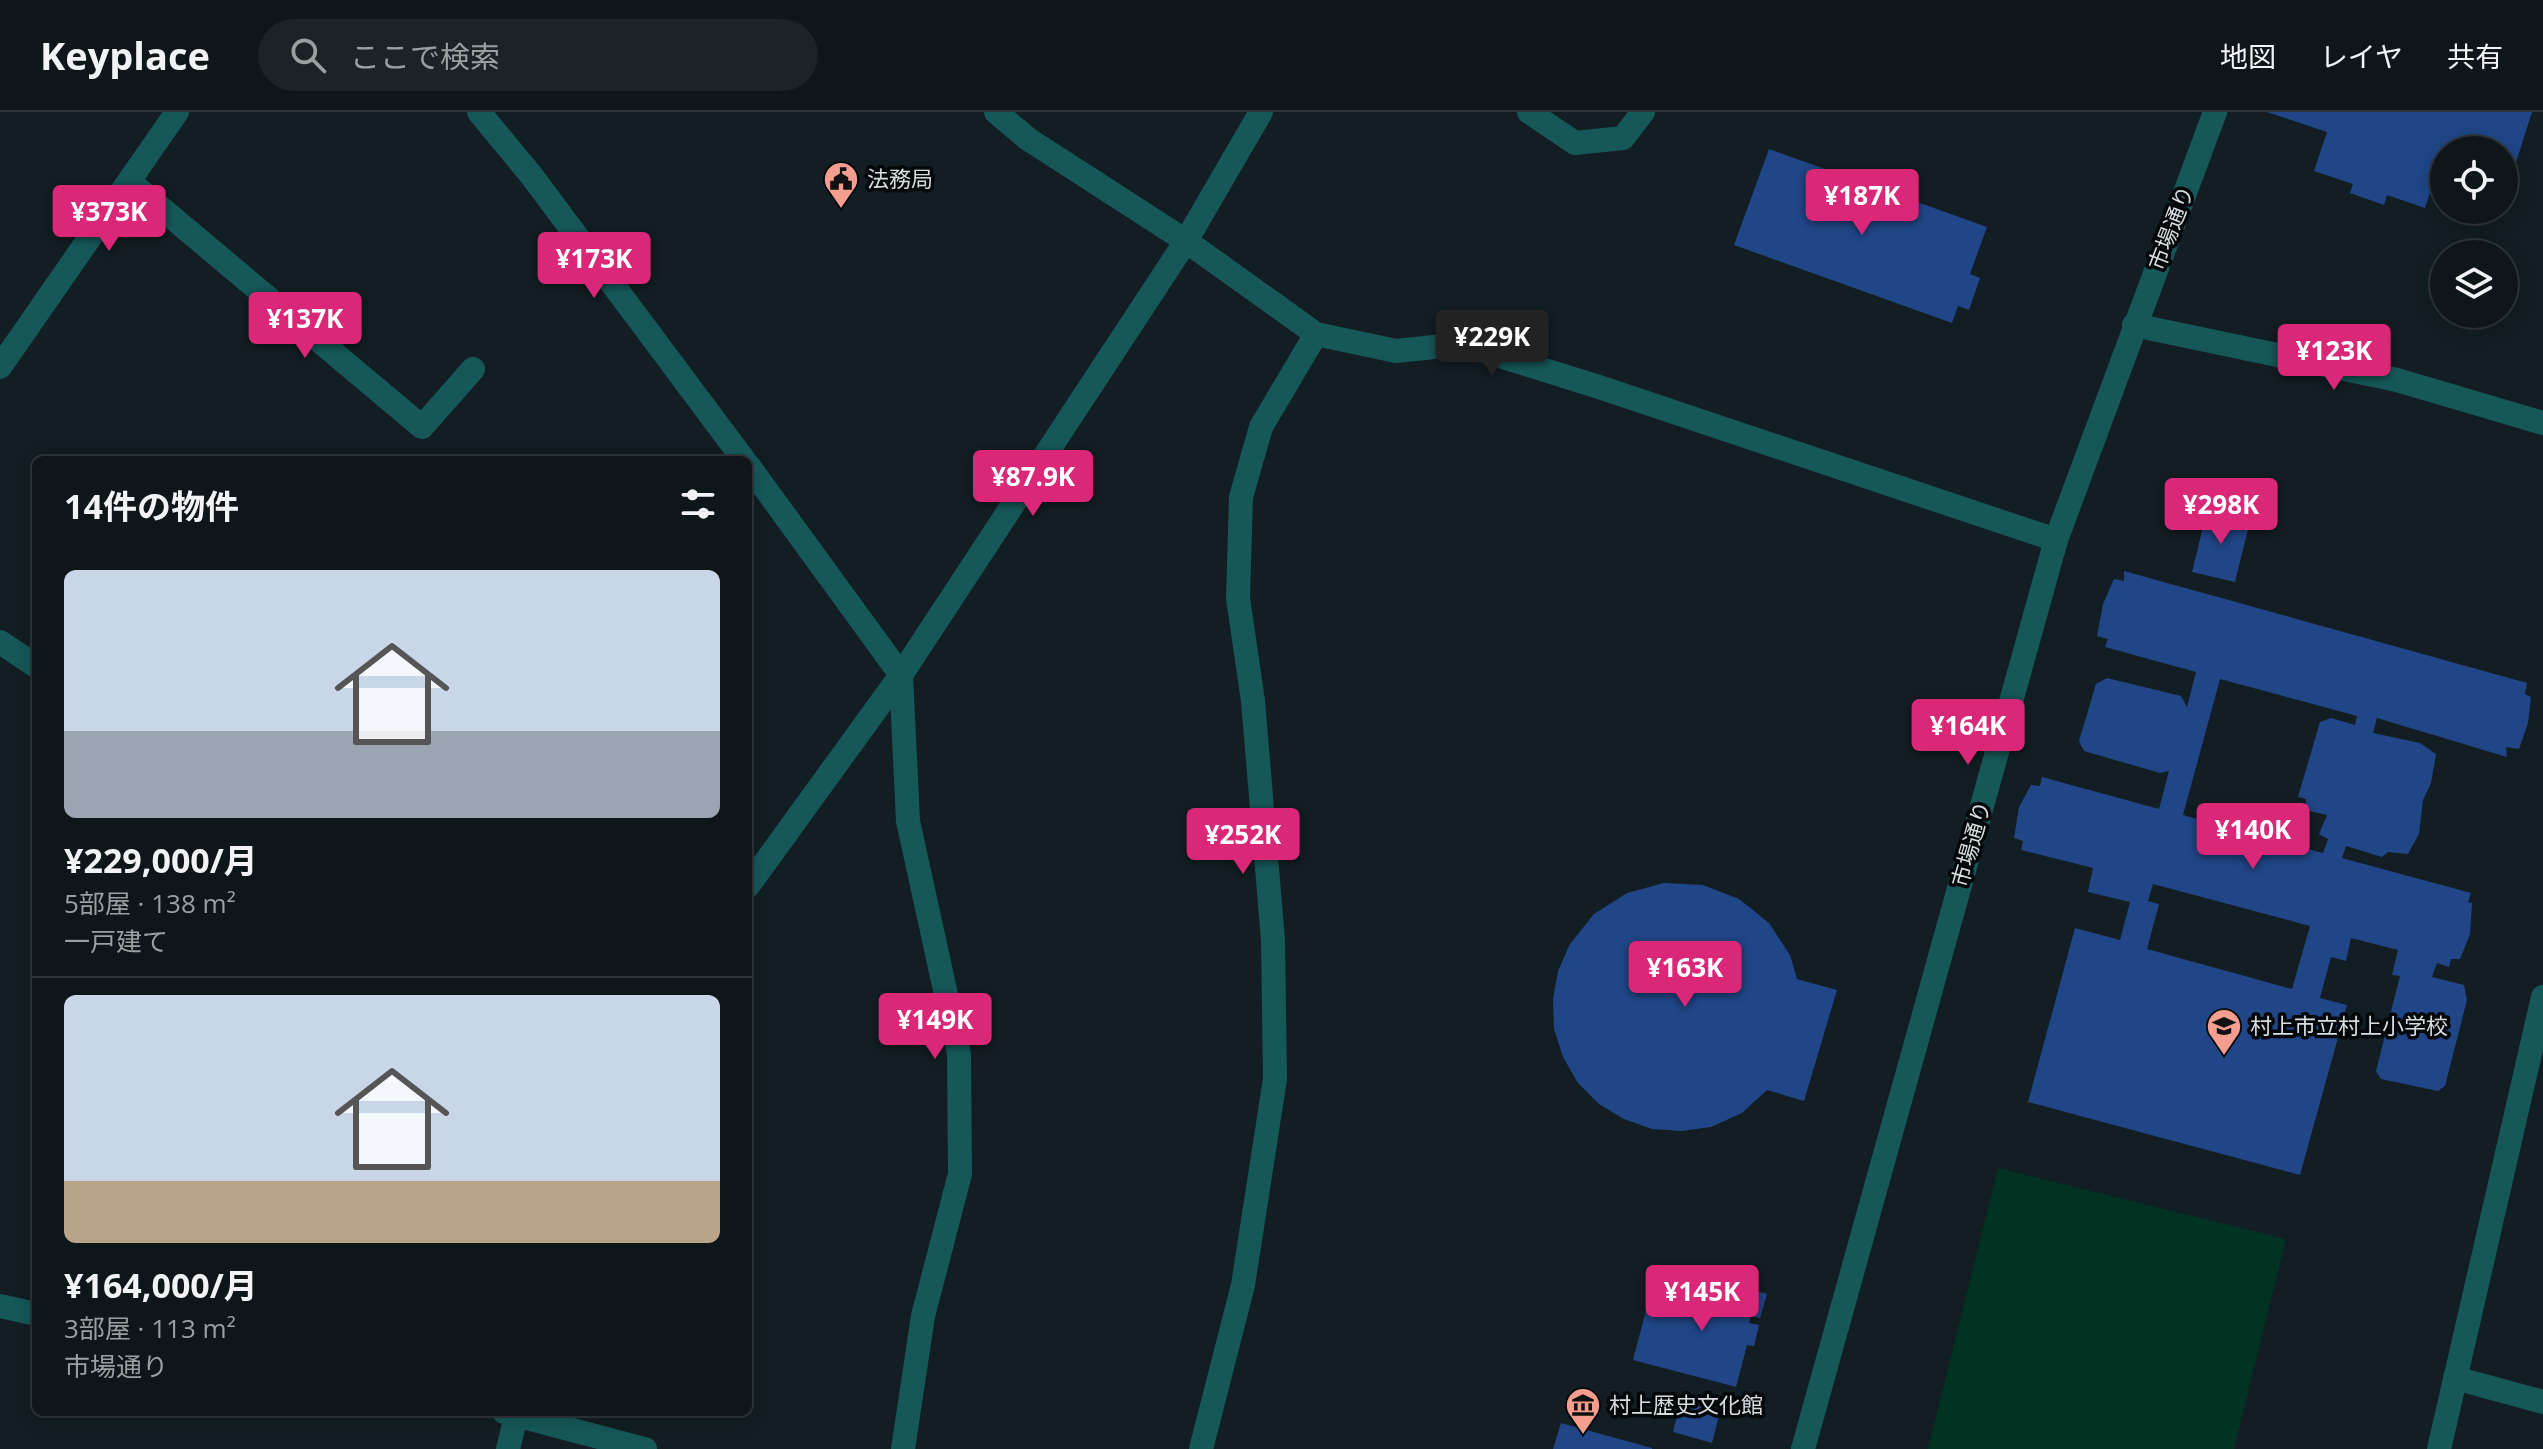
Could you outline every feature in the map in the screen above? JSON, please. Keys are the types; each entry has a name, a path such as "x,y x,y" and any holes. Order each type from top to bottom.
{"street":[{"path":"0,367 177,112"},
{"path":"479,112 531,175 741,456"},
{"path":"996,112 1028,139 1186,241 1316,334 1396,351 1462,344 2056,540"},
{"path":"752,880 901,675 1186,241 1261,112"},
{"path":"1529,112 1575,143 1623,138 1643,112"},
{"name":"市場通り","path":"1803,1449 2056,540 2215,112"},
{"path":"130,182 422,427 473,369"},
{"path":"2134,325 2397,380 2543,423"},
{"path":"1201,1449 1243,1285 1275,1079 1273,940 1253,701 1238,598 1241,497 1261,427 1316,334"},
{"path":"752,470 901,675 908,821 959,1054 960,1174 923,1316 903,1449"},
{"path":"0,642 32,663"},
{"path":"2439,1449 2543,997"},
{"path":"0,1306 32,1313"},
{"path":"2455,1378 2543,1402"},
{"path":"508,1449 513,1416"},
{"path":"524,1416 645,1449"}],"green space":[{"path":"1998,1168 2286,1239 2234,1449 1928,1449"}],"building":[{"path":"2267,112 2532,112 2518,156 2518,136 2430,136 2430,193 2425,208 2387,195 2384,205 2350,193 2353,184 2314,171 2327,132"},
{"path":"1769,149 1987,227 1970,274 1980,278 1969,310 1958,306 1952,323 1734,245"},
{"path":"2207,511 2250,521 2235,582 2192,572"},
{"path":"2124,571 2527,683 2525,694 2531,697 2528,723 2519,749 2506,747 2507,757 2377,718 2373,733 2420,743 2436,754 2431,783 2423,800 2419,834 2408,854 2388,852 2382,857 2346,846 2342,858 2471,893 2468,902 2472,903 2470,934 2460,959 2451,959 2449,967 2437,963 2432,977 2464,985 2467,1000 2445,1086 2438,1091 2381,1079 2376,1071 2400,976 2392,975 2398,950 2351,938 2346,961 2331,957 2320,998 2347,1005 2300,1175 2028,1102 2075,928 2120,940 2130,902 2088,892 2093,868 2021,850 2023,841 2014,838 2019,807 2031,785 2040,786 2042,777 2159,809 2169,771 2160,773 2084,751 2079,741 2096,684 2107,678 2181,696 2187,707 2196,672 2105,647 2108,639 2097,636 2103,604 2114,579 2124,581","holes":["2220,679 2357,716 2355,725 2331,718 2320,722 2298,797 2306,799 2305,810 2327,815 2319,834 2328,839 2323,853 2183,815","2153,884 2310,926 2292,989 2147,949 2159,904 2148,901"]},
{"path":"1664,883 1703,885 1739,899 1769,923 1790,955 1797,979 1837,990 1804,1101 1767,1090 1742,1113 1711,1127 1681,1131 1652,1129 1624,1119 1599,1104 1578,1083 1563,1057 1554,1029 1553,999 1558,971 1570,944 1594,914 1627,893"},
{"path":"1702,1277 1767,1294 1760,1318 1751,1316 1749,1323 1759,1325 1754,1346 1747,1345 1736,1387 1633,1360 1649,1299 1693,1311"},
{"path":"1681,1401 1720,1412 1712,1443 1673,1432"},
{"name":"村上歴史文化館","path":"1561,1423 1652,1448 1652,1449 1553,1449"}],"place":[{"name":"法務局","path":"841,210"},
{"name":"村上市立村上小学校","path":"2224,1057"},
{"name":"村上歴史文化館","path":"1583,1436"}]}
